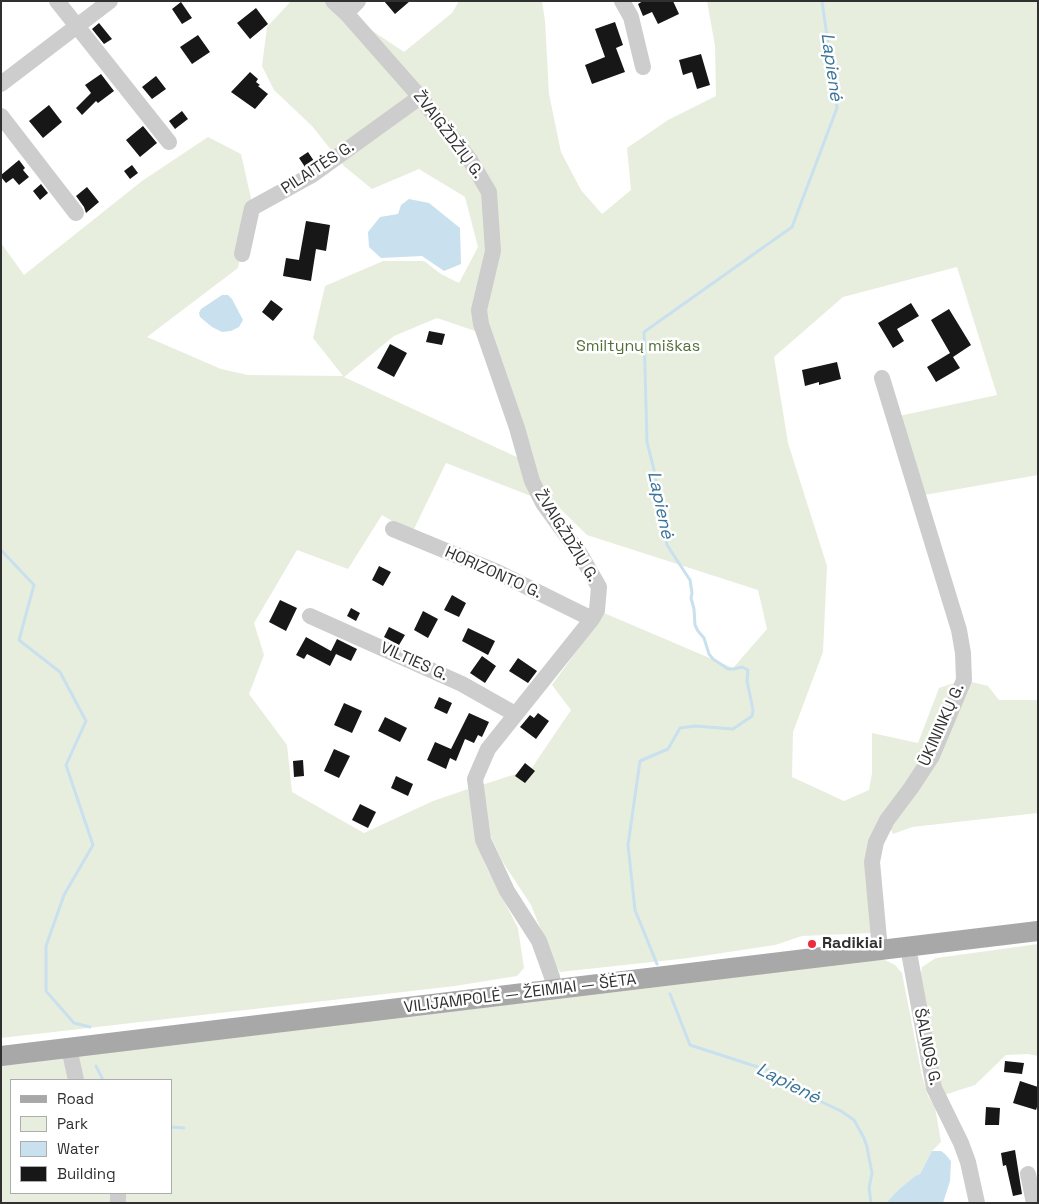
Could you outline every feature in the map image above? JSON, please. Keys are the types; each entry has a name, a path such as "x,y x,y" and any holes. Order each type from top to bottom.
{"main road":[{"name":"VILIJAMPOLĖ — ŽEIMIAI — ŠĖTA","path":"1,1056 1038,931"}],"street":[{"path":"57,1 169,142"},
{"path":"1,84 110,1"},
{"name":"ŽVAIGŽDŽIŲ G.","path":"333,1 346,13 420,97 470,160 489,192 493,251 479,310 481,324 517,428 532,481 543,502 580,554 599,586 597,610 592,619 488,749 475,779 483,840 506,890 539,941 552,977 554,990"},
{"path":"346,13 358,1"},
{"path":"622,1 631,17 644,67"},
{"name":"PILAITĖS G.","path":"242,254 252,208 312,176 420,97"},
{"path":"1,116 76,214"},
{"name":"ŪKININKŲ G.","path":"880,950 872,862 876,842 887,820 932,756 964,680 963,654 959,630 882,378"},
{"name":"HORIZONTO G.","path":"393,529 497,572 592,619"},
{"name":"VILTIES G.","path":"310,616 462,684 515,714"},
{"name":"ŠALNOS G.","path":"908,947 934,1088 961,1143 968,1162 977,1203"},
{"path":"69,1048 76,1079"},
{"path":"1028,1174 1034,1203"}],"green space":[{"name":"Smiltynų miškas","path":"291,1 333,1 346,13 404,52 452,13 459,1 542,1 549,94 561,152 581,190 602,214 631,190 627,148 668,120 716,96 715,46 707,1 1038,1 1038,475 919,496 894,417 997,395 957,267 843,297 774,357 788,443 827,566 823,652 793,732 792,777 844,801 869,790 872,773 872,733 918,743 939,688 964,680 988,686 999,700 1038,700 1038,813 912,827 893,834 887,821 874,836 873,933 802,936 775,945 689,958 560,972 554,962 531,905 502,861 490,835 482,785 531,769 571,710 552,685 604,613 733,668 767,629 758,590 587,535 539,488 478,332 437,318 394,336 344,377 521,459 536,498 446,463 412,533 382,515 348,569 297,550 254,623 264,655 249,694 287,745 292,792 364,833 433,801 468,789 485,864 518,928 524,968 517,976 455,986 1,1038 1,243 24,275 142,181 208,137 241,154 251,198 238,268 147,337 221,369 248,375 343,376 313,338 325,286 383,261 424,261 441,274 459,283 478,247 465,197 419,169 372,189 344,166 312,126 274,90 262,66 267,27"},
{"path":"1038,944 1038,1056 1028,1054 1006,1055 975,1085 941,1096 920,982 922,967 936,958"},
{"path":"881,958 895,965 902,973 922,1076 928,1096 935,1107 941,1142 932,1151 920,1174 898,1190 886,1203 1,1203 1,1065"}],"water":[{"path":"409,199 429,203 460,228 461,264 444,271 422,256 381,258 369,247 368,232 380,217 398,214 401,205"},
{"path":"222,295 228,295 232,299 243,320 239,327 231,331 222,332 212,327 200,317 199,313 201,309"},
{"path":"932,1151 941,1151 951,1161 950,1181 943,1203 886,1203 898,1190 920,1174"}],"building":[{"path":"384,1 410,1 395,14"},
{"path":"643,1 673,1 679,14 658,24 652,12 643,16 638,4"},
{"path":"181,2 192,18 182,24 172,9"},
{"path":"256,8 268,24 250,39 237,23"},
{"path":"615,22 623,45 616,48 625,72 592,84 585,65 605,57 595,29"},
{"path":"99,23 112,39 104,44 92,29"},
{"path":"198,35 210,52 192,64 180,47"},
{"path":"701,54 710,85 697,89 692,72 683,75 679,60"},
{"path":"250,72 258,79 256,82 260,85 258,86 268,94 255,109 231,92"},
{"path":"101,74 114,91 98,103 96,101 82,115 76,108 91,93 85,85"},
{"path":"156,76 166,89 152,99 142,87"},
{"path":"49,105 62,122 43,138 29,121"},
{"path":"182,111 188,119 175,129 169,121"},
{"path":"143,126 157,143 140,157 126,140"},
{"path":"308,152 314,161 305,167 299,158"},
{"path":"19,160 25,168 23,170 29,177 19,185 13,178 6,183 1,175"},
{"path":"132,165 138,173 130,179 124,171"},
{"path":"41,184 48,193 40,200 33,191"},
{"path":"87,187 99,202 86,213 76,196"},
{"path":"306,221 330,225 326,251 316,249 311,281 283,276 286,258 299,260"},
{"path":"271,300 283,309 273,321 262,312"},
{"path":"911,303 919,316 897,329 904,341 893,348 878,323"},
{"path":"949,309 971,345 953,357 960,368 936,382 927,367 950,353 931,320"},
{"path":"429,331 445,334 442,345 426,342"},
{"path":"390,344 407,353 394,377 377,368"},
{"path":"837,362 841,379 819,385 819,382 805,386 802,370"},
{"path":"379,566 391,572 383,586 372,580"},
{"path":"452,595 466,603 459,617 444,610"},
{"path":"280,600 297,608 286,631 269,622"},
{"path":"351,608 360,613 356,621 347,616"},
{"path":"423,611 438,619 428,638 414,630"},
{"path":"389,627 405,635 399,645 384,637"},
{"path":"468,628 495,641 488,655 462,641"},
{"path":"306,637 331,651 337,639 357,649 351,661 336,654 330,666 307,654 304,659 296,655"},
{"path":"482,656 496,666 485,683 470,673"},
{"path":"518,658 537,671 528,683 509,671"},
{"path":"439,697 452,703 447,714 434,708"},
{"path":"344,703 362,711 352,733 334,725"},
{"path":"469,713 489,722 482,737 478,735 474,743 465,739 456,761 450,758 446,769 427,760 435,742 451,749"},
{"path":"538,713 549,721 536,739 520,727 530,715 534,718"},
{"path":"385,717 407,728 400,742 378,731"},
{"path":"334,749 350,756 339,778 324,771"},
{"path":"303,760 304,776 294,777 293,761"},
{"path":"525,763 535,771 525,783 515,776"},
{"path":"396,776 413,784 408,796 391,788"},
{"path":"360,804 376,812 368,828 352,820"},
{"path":"1005,1061 1024,1063 1022,1074 1004,1072"},
{"path":"1020,1081 1038,1087 1036,1110 1013,1103"},
{"path":"986,1107 1000,1108 999,1125 985,1125"},
{"path":"1015,1150 1022,1194 1013,1196 1006,1165 1003,1166 1001,1153"}],"waterway":[{"name":"Lapienė","path":"657,964 635,910 628,845 640,761 668,749 680,728 695,726 733,729 752,716 753,710 747,681 748,670 742,667 728,669 709,654 704,638 695,625 690,580 667,545 654,470 647,442 644,332 792,227 837,108 822,1"},
{"path":"1,550 34,585 19,640 60,672 86,721 66,765 93,845 64,895 46,946 46,991 74,1023 90,1027"},
{"name":"Lapienė","path":"670,994 690,1045 767,1070 787,1079 807,1095 841,1111 854,1120 867,1147 872,1173 869,1188 871,1203"},
{"path":"96,1066 102,1079"},
{"path":"172,1127 184,1128"}],"place":[{"name":"Radikiai","path":"812,944"}]}
